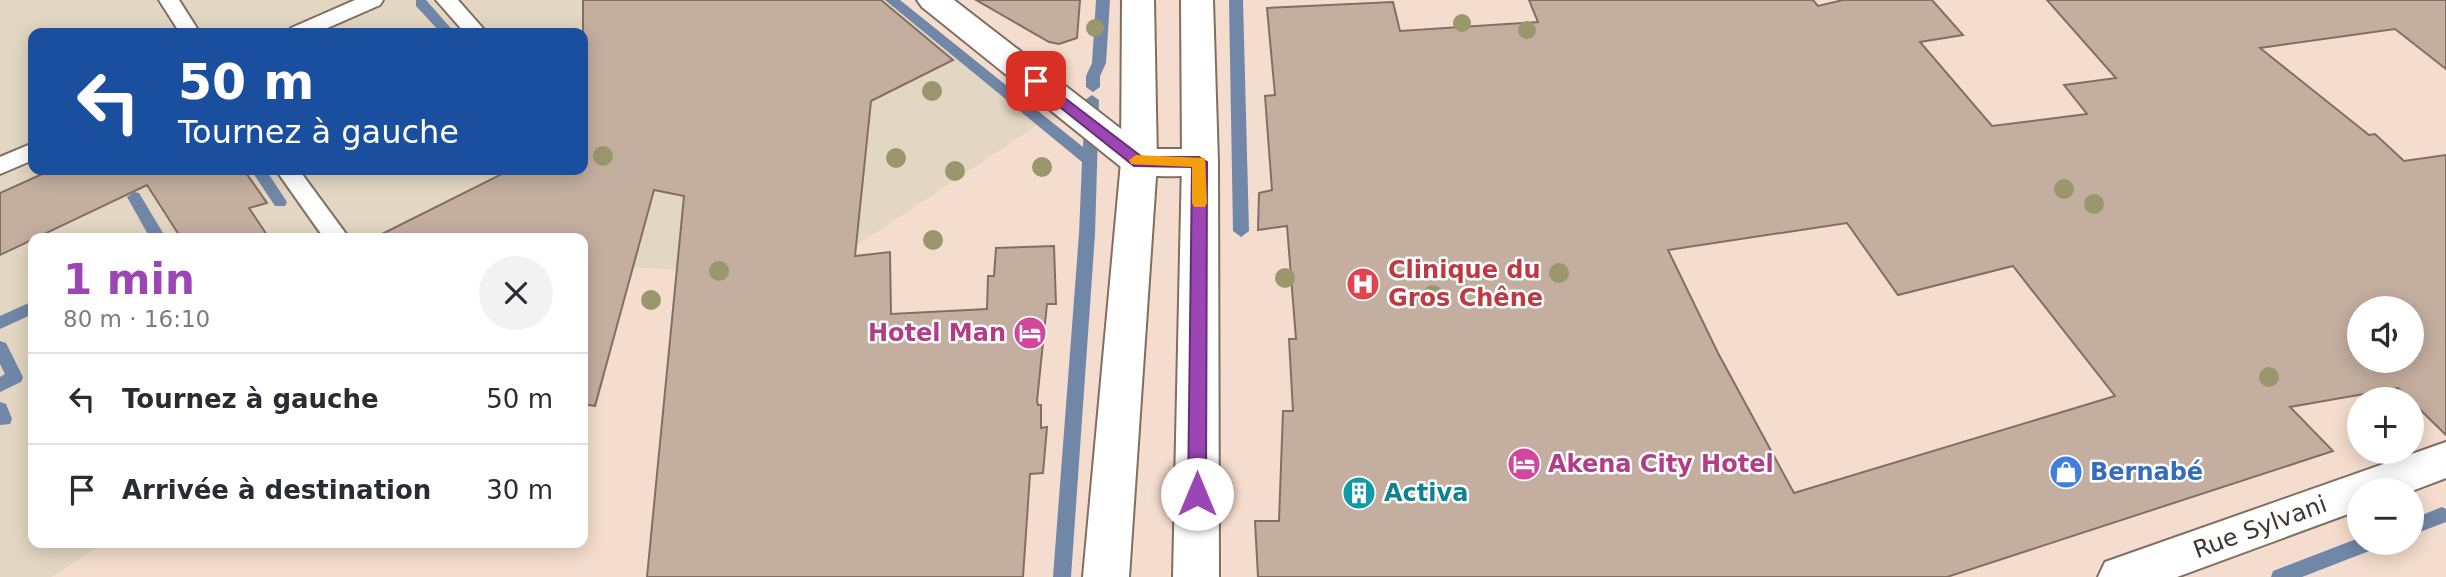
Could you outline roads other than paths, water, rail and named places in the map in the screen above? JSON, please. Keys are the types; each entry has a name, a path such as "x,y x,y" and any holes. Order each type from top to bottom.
{"main road":[{"path":"933,0 1139,162 1199,162"},
{"path":"1105,577 1139,162 1138,0"},
{"path":"1196,577 1199,162 1197,0"},
{"name":"Rue Sylvani","path":"2397,478 2446,460"},
{"name":"Rue Sylvani","path":"2122,577 2347,496"}],"lane":[{"path":"169,0 187,28"},
{"path":"309,28 373,0"},
{"path":"446,0 472,28"},
{"path":"0,166 28,153"},
{"path":"291,175 333,233"}],"waterway":[{"path":"892,0 1089,160"},
{"path":"1093,87 1093,76 1099,63 1103,0"},
{"path":"1236,0 1241,231"},
{"path":"421,3 444,28"},
{"path":"1062,577 1087,234 1092,100"},
{"path":"261,175 280,202"},
{"path":"134,197 155,233"},
{"path":"0,323 28,309"},
{"path":"0,348 15,377 0,385"},
{"path":"0,409 4,419"},
{"path":"2424,522 2442,515"},
{"path":"2280,577 2347,551"}],"place":[{"name":"Clinique du Gros Chêne","path":"1363,284"},
{"name":"Hotel Man","path":"1030,333"},
{"name":"Akena City Hotel","path":"1524,464"},
{"name":"Bernabé","path":"2066,472"},
{"name":"Activa","path":"1359,493"}]}
